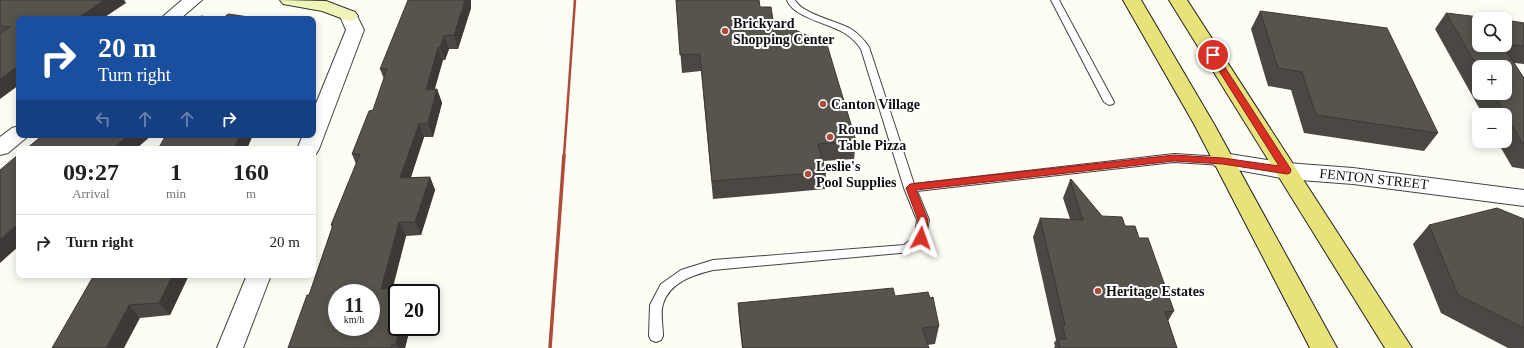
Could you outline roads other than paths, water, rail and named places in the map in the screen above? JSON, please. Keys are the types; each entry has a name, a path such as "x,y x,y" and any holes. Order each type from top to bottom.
{"main road":[{"path":"1132,0 1223,161 1324,348"},
{"path":"1178,0 1399,348"}],"street":[{"path":"172,16 193,0"},
{"path":"289,0 326,6 349,16 355,30 316,129"},
{"path":"0,148 16,135"},
{"name":"FENTON STREET","path":"1223,161 1524,198"},
{"path":"230,348 257,278"}],"lane":[{"path":"656,336 656,305 665,288 685,273 713,265 907,249 921,238 923,220 910,188 866,49 859,39 848,31 798,9 791,0"},
{"path":"1055,0 1110,102"},
{"path":"910,188 1174,158 1223,161"}],"railway":[{"path":"564,156 575,0"},
{"path":"550,348 564,155"}],"place":[{"name":"Brickyard Shopping Center","path":"725,31"},
{"name":"Canton Village","path":"823,104"},
{"name":"Round Table Pizza","path":"830,137"},
{"name":"Leslie's Pool Supplies","path":"808,174"},
{"name":"Heritage Estates","path":"1098,291"}]}
